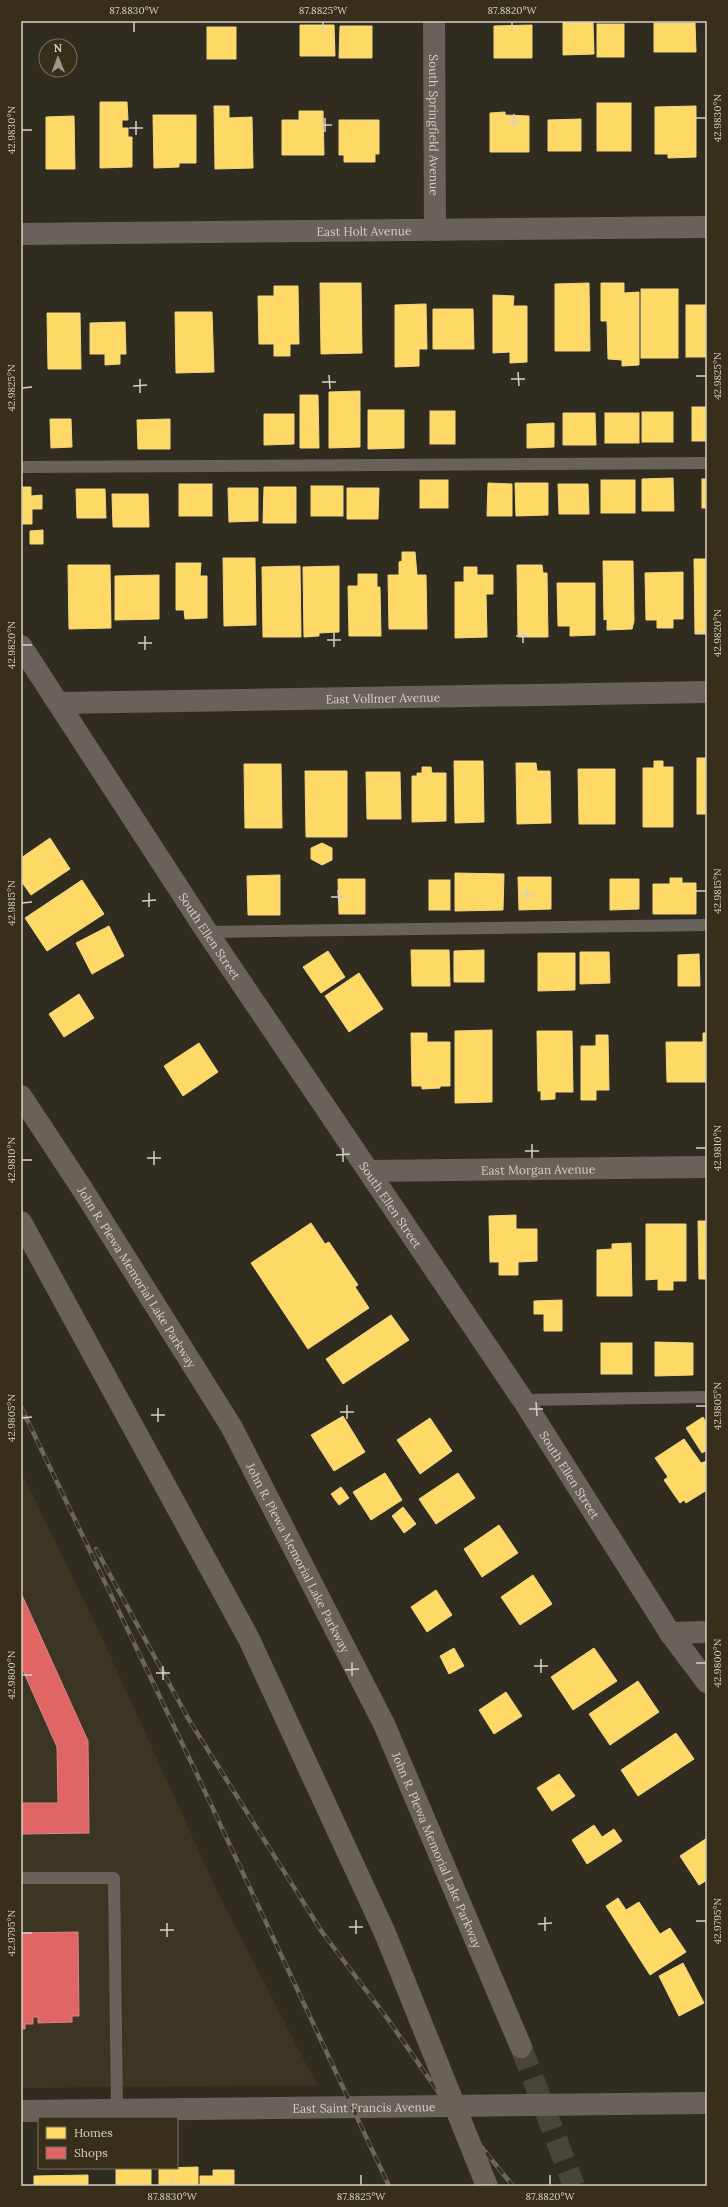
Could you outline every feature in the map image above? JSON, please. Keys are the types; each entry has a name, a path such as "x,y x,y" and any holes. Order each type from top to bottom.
{"main road":[{"name":"John R. Plewa Memorial Lake Parkway","path":"21,1096 81,1187 231,1426 384,1724 521,2047"},
{"path":"21,1222 249,1639 385,1933 487,2186"}],"street":[{"name":"South Springfield Avenue","path":"434,21 435,230"},
{"name":"East Holt Avenue","path":"21,234 707,227"},
{"name":"South Ellen Street","path":"21,646 207,932 370,1171 523,1400 670,1633 707,1682"},
{"name":"East Vollmer Avenue","path":"59,703 707,692"},
{"name":"East Morgan Avenue","path":"370,1171 707,1167"},
{"path":"670,1633 707,1632"},
{"name":"East Saint Francis Avenue","path":"21,2111 707,2103"}],"lane":[{"path":"21,467 707,463"},
{"path":"207,932 707,925"},
{"path":"523,1400 707,1397"},
{"path":"21,1878 114,1878 117,2110"}],"shaded area":[{"path":"21,1471 103,1640 217,1891 317,2085 21,2088"}],"building: Homes":[{"path":"563,22 593,22 594,54 563,55"},
{"path":"654,23 695,23 696,52 654,52"},
{"path":"597,24 624,24 624,57 597,57"},
{"path":"300,25 334,25 335,56 300,56"},
{"path":"532,25 532,58 494,58 494,26"},
{"path":"340,26 372,26 372,58 339,58"},
{"path":"207,27 236,27 236,59 207,59"},
{"path":"100,102 127,102 128,120 122,120 122,128 128,128 128,137 132,137 132,167 100,168"},
{"path":"597,103 631,103 631,151 597,151"},
{"path":"214,106 229,106 229,118 252,117 253,168 215,169"},
{"path":"696,106 696,157 668,158 668,154 655,154 655,107"},
{"path":"299,111 323,111 324,155 282,155 282,120 299,120"},
{"path":"505,112 505,115 529,116 529,152 490,152 490,113"},
{"path":"153,115 196,115 196,163 179,163 179,167 154,168"},
{"path":"74,116 75,169 46,169 46,117"},
{"path":"581,119 581,151 548,151 548,120"},
{"path":"339,120 379,120 379,154 375,154 375,162 344,162 344,155 339,155"},
{"path":"320,283 361,283 362,353 321,354"},
{"path":"589,283 590,351 555,351 555,284"},
{"path":"601,283 624,283 624,293 639,292 639,365 622,366 622,360 608,359 607,321 601,321"},
{"path":"274,286 298,286 299,344 290,344 290,356 274,356 274,344 259,344 258,296 274,296"},
{"path":"641,289 678,289 678,358 641,358"},
{"path":"493,295 514,296 513,306 527,306 527,362 510,363 510,352 493,353"},
{"path":"426,304 427,349 419,349 419,366 395,367 395,305"},
{"path":"686,305 707,305 707,357 686,357"},
{"path":"433,309 473,309 474,349 433,349"},
{"path":"175,312 212,312 214,372 176,373"},
{"path":"47,313 80,313 81,369 48,369"},
{"path":"125,322 126,354 120,354 120,364 105,365 105,354 90,354 90,323"},
{"path":"360,391 360,447 329,448 329,392"},
{"path":"300,395 318,395 319,448 300,448"},
{"path":"692,407 707,407 707,441 692,441"},
{"path":"368,410 404,410 404,448 368,449"},
{"path":"430,411 455,411 455,444 430,444"},
{"path":"642,412 673,412 673,442 642,442"},
{"path":"563,413 595,413 596,445 563,445"},
{"path":"605,413 639,413 639,443 605,443"},
{"path":"264,414 294,414 294,444 264,445"},
{"path":"50,419 71,419 72,447 51,448"},
{"path":"170,419 170,449 138,449 137,420"},
{"path":"554,423 554,447 527,448 527,424"},
{"path":"673,478 674,511 642,511 642,479"},
{"path":"702,479 707,479 707,508 702,508"},
{"path":"420,480 448,480 448,508 420,508"},
{"path":"601,480 635,480 635,513 601,513"},
{"path":"488,483 512,484 512,516 487,516"},
{"path":"515,483 548,483 548,515 516,516"},
{"path":"179,484 212,484 212,516 179,516"},
{"path":"558,484 588,484 589,514 559,514"},
{"path":"311,486 343,486 343,516 311,516"},
{"path":"21,487 31,487 31,496 42,495 42,509 32,509 32,524 21,524"},
{"path":"264,487 296,487 296,523 263,523"},
{"path":"228,488 258,488 258,521 229,522"},
{"path":"347,488 379,488 378,519 347,519"},
{"path":"76,489 105,489 106,518 77,518"},
{"path":"112,494 148,494 149,527 113,527"},
{"path":"43,530 43,544 30,544 30,531"},
{"path":"402,552 415,552 417,575 426,575 427,629 389,629 388,575 399,575 399,562 402,561"},
{"path":"223,558 255,558 256,625 224,626"},
{"path":"694,559 707,559 707,634 695,634"},
{"path":"603,561 633,561 634,621 632,629 607,630 607,619 604,620"},
{"path":"176,563 201,563 200,576 207,576 207,618 185,619 184,610 176,610"},
{"path":"68,565 110,565 111,628 69,629"},
{"path":"517,565 542,565 543,573 547,573 548,637 518,637"},
{"path":"300,566 301,637 263,637 262,567"},
{"path":"339,566 339,632 319,633 319,636 304,637 303,567"},
{"path":"464,567 477,567 477,575 493,575 493,594 486,594 487,637 455,638 455,582 464,582"},
{"path":"683,572 683,619 673,619 673,628 657,628 657,620 646,620 645,573"},
{"path":"358,574 377,574 377,587 380,587 381,636 349,636 348,586 358,586"},
{"path":"159,575 159,619 115,620 115,576"},
{"path":"557,583 595,583 595,635 570,636 570,626 558,626"},
{"path":"697,758 707,758 707,814 697,814"},
{"path":"454,761 483,761 484,822 455,823"},
{"path":"654,761 663,761 663,767 673,767 673,827 643,827 643,768 654,768"},
{"path":"516,763 536,763 537,771 550,771 551,823 517,824"},
{"path":"244,764 281,764 282,828 245,828"},
{"path":"422,767 431,767 432,773 446,773 446,821 412,822 412,776 417,776 417,773 422,773"},
{"path":"578,769 615,769 615,824 579,824"},
{"path":"305,771 347,771 347,837 306,837"},
{"path":"366,772 400,772 401,819 367,819"},
{"path":"50,838 70,869 31,895 21,881 21,858"},
{"path":"322,843 332,848 332,860 322,865 311,859 311,848"},
{"path":"455,873 504,874 503,910 455,911"},
{"path":"280,875 280,915 248,915 247,876"},
{"path":"518,877 551,877 551,909 519,910"},
{"path":"670,878 682,878 682,883 696,883 696,914 653,914 653,884 670,884"},
{"path":"338,879 365,879 365,914 339,914"},
{"path":"610,879 639,879 639,909 610,910"},
{"path":"82,880 104,914 47,951 25,918"},
{"path":"429,880 450,880 450,910 429,910"},
{"path":"109,926 124,956 92,974 76,943"},
{"path":"411,950 449,950 450,986 412,986"},
{"path":"484,950 484,982 454,982 454,951"},
{"path":"328,951 345,977 321,993 303,967"},
{"path":"580,952 609,952 610,983 580,984"},
{"path":"538,953 575,953 575,990 538,991"},
{"path":"699,954 700,986 678,986 678,955"},
{"path":"359,973 383,1009 349,1032 325,996"},
{"path":"79,994 94,1018 64,1037 49,1014"},
{"path":"492,1030 492,1102 455,1103 455,1031"},
{"path":"537,1031 572,1031 573,1092 555,1092 555,1099 541,1100 541,1091 538,1091"},
{"path":"411,1033 427,1033 427,1042 450,1042 450,1086 422,1089 422,1086 412,1086"},
{"path":"703,1033 707,1033 707,1082 667,1082 666,1042 703,1042"},
{"path":"596,1035 608,1035 609,1090 596,1090 596,1100 581,1100 581,1046 596,1046"},
{"path":"199,1043 218,1072 183,1096 164,1066"},
{"path":"516,1215 516,1229 537,1229 537,1261 518,1262 518,1275 499,1275 499,1262 490,1262 489,1216"},
{"path":"698,1221 707,1221 707,1279 699,1279"},
{"path":"311,1223 325,1244 329,1242 358,1285 355,1287 369,1308 308,1349 251,1263"},
{"path":"646,1224 686,1224 686,1281 673,1281 673,1290 658,1290 658,1279 646,1280"},
{"path":"631,1243 632,1296 597,1296 597,1250 612,1249 612,1244"},
{"path":"562,1300 562,1331 544,1331 544,1314 534,1314 534,1301"},
{"path":"391,1315 409,1340 343,1384 326,1359"},
{"path":"655,1342 693,1343 693,1375 655,1376"},
{"path":"601,1343 632,1343 632,1374 601,1374"},
{"path":"343,1416 365,1452 334,1471 311,1435"},
{"path":"703,1417 707,1424 707,1450 702,1453 686,1428"},
{"path":"430,1418 452,1451 420,1474 397,1440"},
{"path":"684,1439 701,1463 707,1461 707,1490 686,1503 684,1500 680,1503 664,1480 668,1477 655,1458"},
{"path":"385,1473 402,1500 371,1520 353,1492"},
{"path":"458,1473 475,1498 436,1524 419,1499"},
{"path":"341,1487 349,1498 339,1505 331,1494"},
{"path":"403,1507 416,1524 404,1533 392,1516"},
{"path":"499,1525 518,1553 482,1577 464,1549"},
{"path":"533,1575 552,1604 520,1625 501,1597"},
{"path":"436,1590 452,1615 427,1632 411,1607"},
{"path":"454,1648 464,1666 449,1674 440,1656"},
{"path":"594,1648 617,1681 573,1710 551,1677"},
{"path":"638,1681 659,1712 610,1745 589,1714"},
{"path":"506,1692 522,1716 494,1734 479,1710"},
{"path":"676,1733 694,1759 638,1796 621,1770"},
{"path":"559,1774 575,1796 552,1811 537,1788"},
{"path":"594,1825 602,1837 614,1829 622,1841 587,1864 572,1840"},
{"path":"707,1838 707,1880 699,1885 680,1856"},
{"path":"618,1898 626,1910 639,1902 660,1934 670,1928 686,1952 650,1975 606,1906"},
{"path":"683,1963 704,2003 679,2016 659,1976"},
{"path":"198,2167 198,2186 159,2186 159,2169 178,2169 178,2168"},
{"path":"116,2169 151,2169 151,2186 116,2186"},
{"path":"213,2170 234,2170 234,2186 200,2186 200,2176 213,2176"},
{"path":"88,2175 88,2186 34,2186 34,2176"}],"building: Shops":[{"path":"21,1593 88,1741 89,1833 21,1834 21,1803 58,1803 57,1747 21,1666"},
{"path":"78,1932 79,2016 72,2016 72,2022 38,2023 38,2017 33,2017 33,2024 25,2024 25,2029 21,2029 21,1933"}],"tunnel":[{"path":"521,2047 574,2186"}],"railway":[{"path":"21,1407 193,1766 389,2186"},
{"path":"96,1549 189,1720 322,1932 387,2018 448,2106 513,2186"}]}
